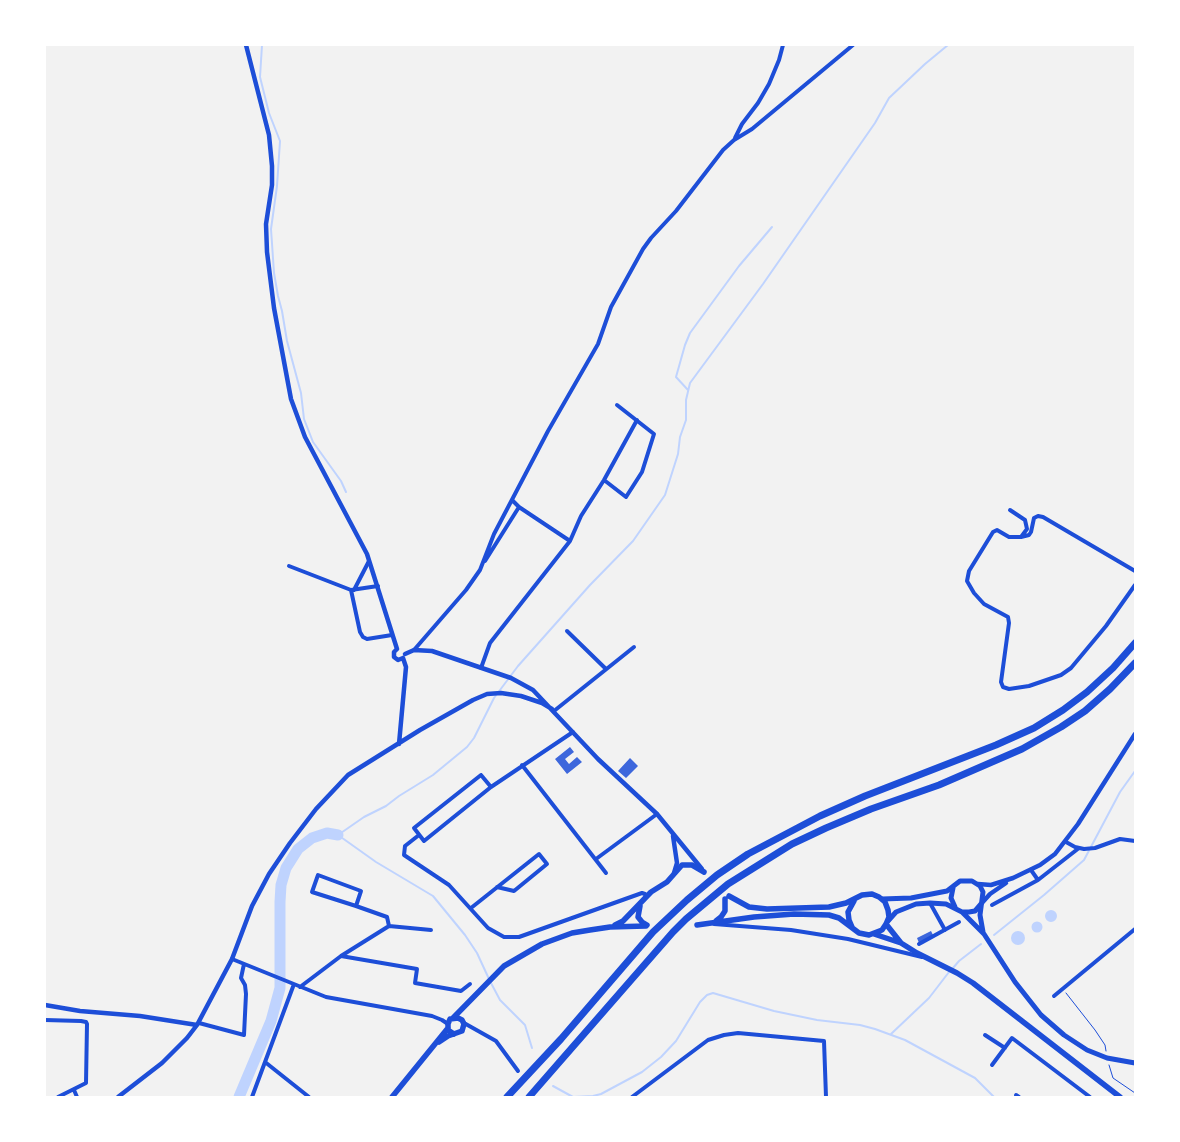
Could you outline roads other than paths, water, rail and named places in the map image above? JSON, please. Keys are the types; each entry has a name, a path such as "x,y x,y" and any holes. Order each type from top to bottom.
{"highway":[{"path":"508,1097 561,1039 653,932 706,883 755,850 820,816 1034,728 1087,692 1113,668 1135,643"},
{"path":"529,1097 673,932 728,884 792,844 826,828 871,809 940,785 1022,749 1085,711 1135,664"}],"main road":[{"path":"610,927 623,921 645,898 680,867 686,864 695,866 704,872"},
{"path":"710,924 719,920 723,914 727,898 749,906 767,909 829,907 866,894 888,900 911,898 947,891 958,883 972,880 978,884 983,892 981,920 984,935"},
{"path":"953,888 951,898 955,907"},
{"path":"878,896 887,906 889,916 887,924"},
{"path":"392,1097 435,1045 453,1018 504,966 528,951 555,938 581,931 610,927 647,926 638,917 638,910 645,898"},
{"path":"856,899 849,908 848,918 851,925 860,933"},
{"path":"697,925 754,917 794,914 830,915 839,918 860,933 868,935 881,930 896,912 903,908 916,904 946,904 962,912 984,935 1015,982 1041,1015 1081,1047 1107,1058 1135,1063"},
{"path":"962,912 975,910 982,904"},
{"path":"887,924 901,943"},
{"path":"874,934 901,943 955,972 992,998 1120,1097"},
{"path":"435,1045 462,1031 464,1026 461,1015 464,1008"},
{"path":"453,1018 462,1020"},
{"path":"448,1026 450,1032 454,1034"}],"street":[{"path":"246,45 268,135 272,166 272,185 266,224 266,252 291,399 305,437 369,561 397,649"},
{"path":"734,140 742,124 758,104 769,84 783,45"},
{"path":"480,570 494,534 548,431 598,344 611,308 643,249 676,211 723,150 734,140 752,130 853,45"},
{"path":"604,480 626,497 642,472 654,434 618,404"},
{"path":"481,668 490,643 570,541 580,516 604,480 637,420"},
{"path":"512,500 519,507 570,541"},
{"path":"397,649 393,654 395,659 399,660 414,650 466,590 519,507"},
{"path":"1010,510 1026,520 1026,529 1021,537"},
{"path":"1135,571 1043,517 1038,516 1034,518 1029,535 1009,537 997,530 993,532 968,572 967,581 974,593 984,604 1008,617 1009,623 1001,682 1003,687 1009,690 1043,682 1061,675 1071,668 1106,626 1135,585"},
{"path":"369,561 353,590 360,632 367,639 392,635"},
{"path":"289,566 353,590 378,586"},
{"path":"567,631 606,669"},
{"path":"553,710 634,647"},
{"path":"397,649 402,650 406,667 399,744"},
{"path":"414,650 432,652 481,668 509,678 532,690 598,759 657,814 704,872"},
{"path":"118,1097 162,1062 187,1038 198,1024 232,959 258,893 278,859 316,809 348,775 420,730 473,700 488,694 511,694 533,699 553,710"},
{"path":"491,787 482,775 414,828 424,840 491,787 573,732"},
{"path":"978,884 991,885 1013,878 1051,858 1066,842 1135,734"},
{"path":"522,766 606,872"},
{"path":"596,859 657,814"},
{"path":"672,832 676,864 672,876"},
{"path":"419,834 405,846 404,855 442,879 472,908 488,928 508,938 520,937 642,893 646,894 645,898"},
{"path":"1066,842 1079,848 1088,849 1120,839 1135,840"},
{"path":"992,905 1038,880 1079,848"},
{"path":"472,908 497,887 539,854 547,864 514,891 497,887"},
{"path":"1031,870 1038,880"},
{"path":"356,906 360,891 318,875 312,892 387,918 389,920 388,926"},
{"path":"982,904 994,891 1013,878"},
{"path":"930,903 945,930"},
{"path":"919,944 959,922"},
{"path":"710,924 768,927 848,939 928,959"},
{"path":"300,987 341,956 388,926 431,930"},
{"path":"1054,996 1135,929"},
{"path":"848,939 855,938 860,933"},
{"path":"341,956 417,969 415,983 461,991 470,984"},
{"path":"232,959 326,997 432,1016 442,1020 448,1026"},
{"path":"45,1005 80,1012 140,1016 198,1024 244,1035 246,994 245,985 241,978 244,964"},
{"path":"252,1097 294,984"},
{"path":"45,1020 81,1020 86,1022 86,1083 58,1097"},
{"path":"462,1020 472,1028 496,1041 518,1071"},
{"path":"462,1031 472,1028"},
{"path":"632,1097 708,1040 738,1033 824,1041 826,1097"},
{"path":"985,1035 1005,1048"},
{"path":"992,1065 1012,1038 1090,1097"},
{"path":"265,1062 309,1097"},
{"path":"74,1090 77,1097"}],"water":[{"path":"1051,910 1057,916 1051,922 1045,916"},
{"path":"1037,921 1043,927 1037,933 1031,927"},
{"path":"1018,931 1023,933 1025,938 1023,943 1018,945 1013,943 1011,938 1013,933"}],"waterway":[{"path":"262,45 260,77 269,113 280,141 277,186 271,229 274,273 278,296 287,341 301,393 304,419 313,442 341,481 346,492"},
{"path":"489,979 477,953 465,935 433,896 376,862 338,835 433,775 467,747 474,738 494,698 518,666 590,585 633,541 665,495 686,420 686,400 690,383 763,284 875,123 889,98 948,45"},
{"path":"688,390 676,377 690,333 739,266 772,227"},
{"path":"994,935 1084,860 1120,792 1135,771"},
{"path":"239,1097 271,1021 280,988 280,902 281,885 286,868 298,849 312,838 327,833 338,835"},
{"path":"953,968 981,944"},
{"path":"891,1034 929,998 949,972"},
{"path":"491,983 500,1000 525,1025 532,1048"},
{"path":"553,1086 573,1097 593,1096 601,1094 642,1072 661,1057 676,1041 700,1002 707,995 713,993 774,1011 817,1020 860,1025 905,1040 975,1078 994,1097"}]}
